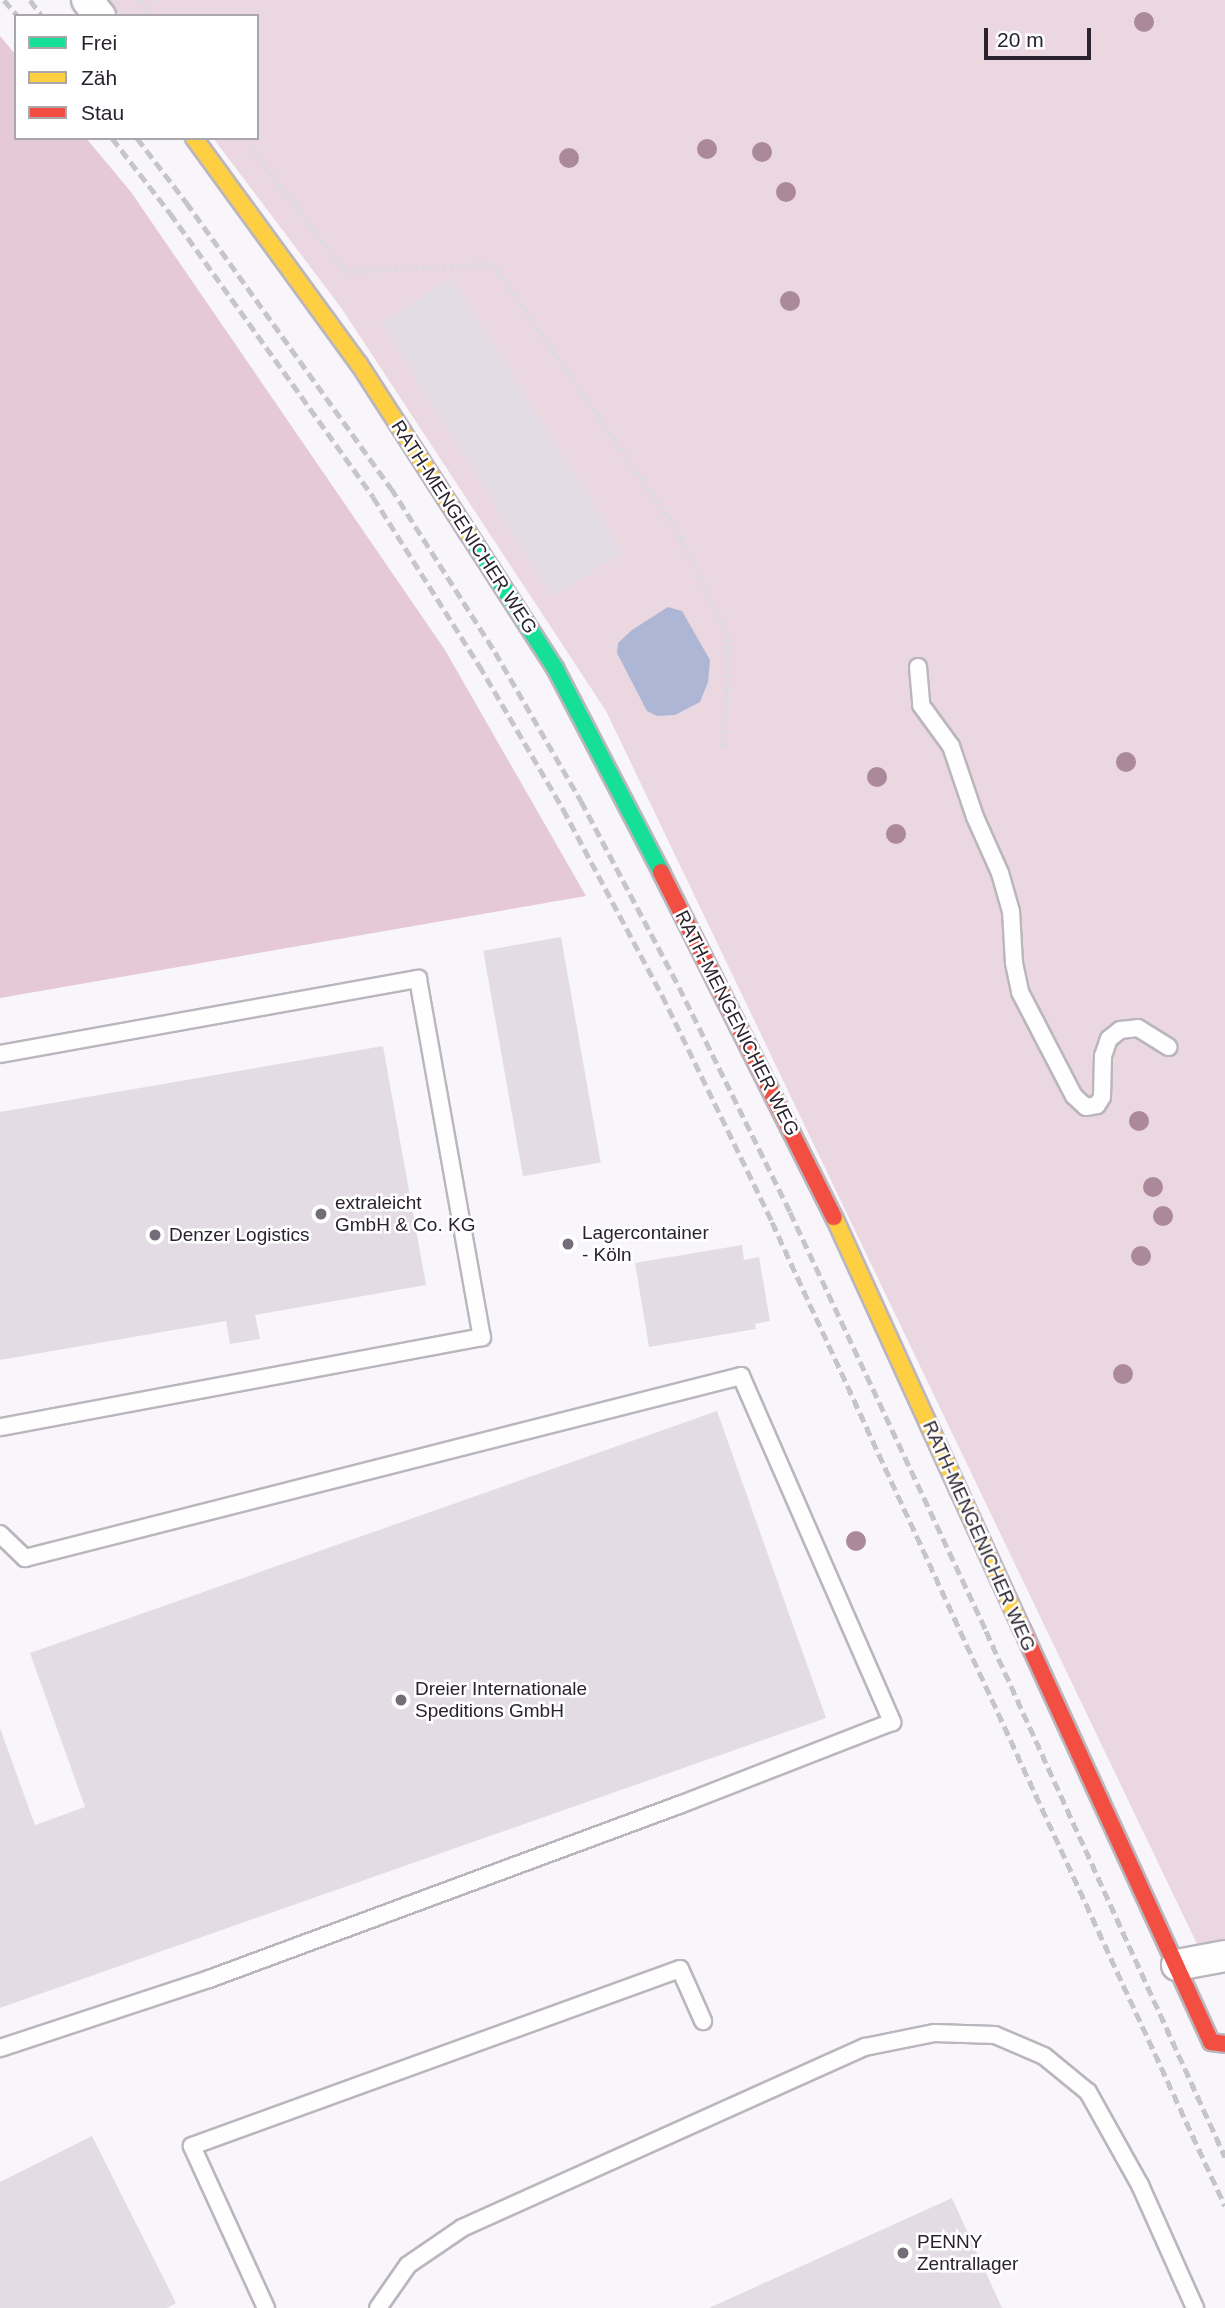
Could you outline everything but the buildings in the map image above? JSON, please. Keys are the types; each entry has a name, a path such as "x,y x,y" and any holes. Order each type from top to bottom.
{"street":[{"path":"87,0 98,14"},
{"name":"RATH-MENGENICHER WEG","path":"195,140 359,364 555,668 727,998 828,1204 1211,2042 1225,2044"},
{"path":"1177,1965 1225,1956"}],"lane":[{"path":"918,667 921,705 951,746 975,817 1000,873 1011,911 1014,963 1020,992 1074,1096 1086,1107 1097,1105 1102,1097 1103,1055 1109,1039 1120,1030 1138,1028 1169,1047"},
{"path":"0,1054 418,979 482,1337 0,1427"},
{"path":"0,1534 25,1558 741,1376 892,1722 679,1805 209,1979 0,2048"},
{"path":"266,2308 192,2146 680,1969 704,2021"},
{"path":"378,2308 408,2265 462,2228 865,2047 934,2033 996,2035 1044,2056 1088,2092 1140,2185 1195,2308"}],"path":[{"path":"246,140 345,271 493,264 682,538 729,639 724,748"}],"shaded area":[{"path":"108,0 1225,0 1225,1942 1198,1946 606,711 342,309 215,140 259,140 259,14 118,14"},
{"path":"0,36 14,53 14,140 88,140 131,192 445,650 586,896 0,998"}],"water":[{"path":"668,607 682,611 710,660 708,682 700,702 675,715 657,716 647,711 617,653 618,643 632,630"}],"railway":[{"path":"4,0 16,14"},
{"path":"30,0 40,14"},
{"path":"114,140 170,213 373,497 479,665 563,809 662,995 772,1222 1225,2206"},
{"path":"139,140 391,488 495,652 581,801 679,987 790,1212 986,1631 1225,2157"}],"traffic: fast":[{"path":"468,533 555,668 661,872"}],"traffic: slow":[{"path":"195,140 359,364 468,533"},
{"path":"834,1217 1022,1629"}],"traffic: jam":[{"path":"661,872 834,1217"},
{"path":"1022,1629 1211,2042 1225,2044"}],"place":[{"name":"extraleicht GmbH & Co. KG","path":"321,1214"},
{"name":"Denzer Logistics","path":"155,1235"},
{"name":"Lagercontainer - Köln","path":"568,1244"},
{"name":"Dreier Internationale Speditions GmbH","path":"401,1700"},
{"name":"PENNY Zentrallager","path":"903,2253"}]}
